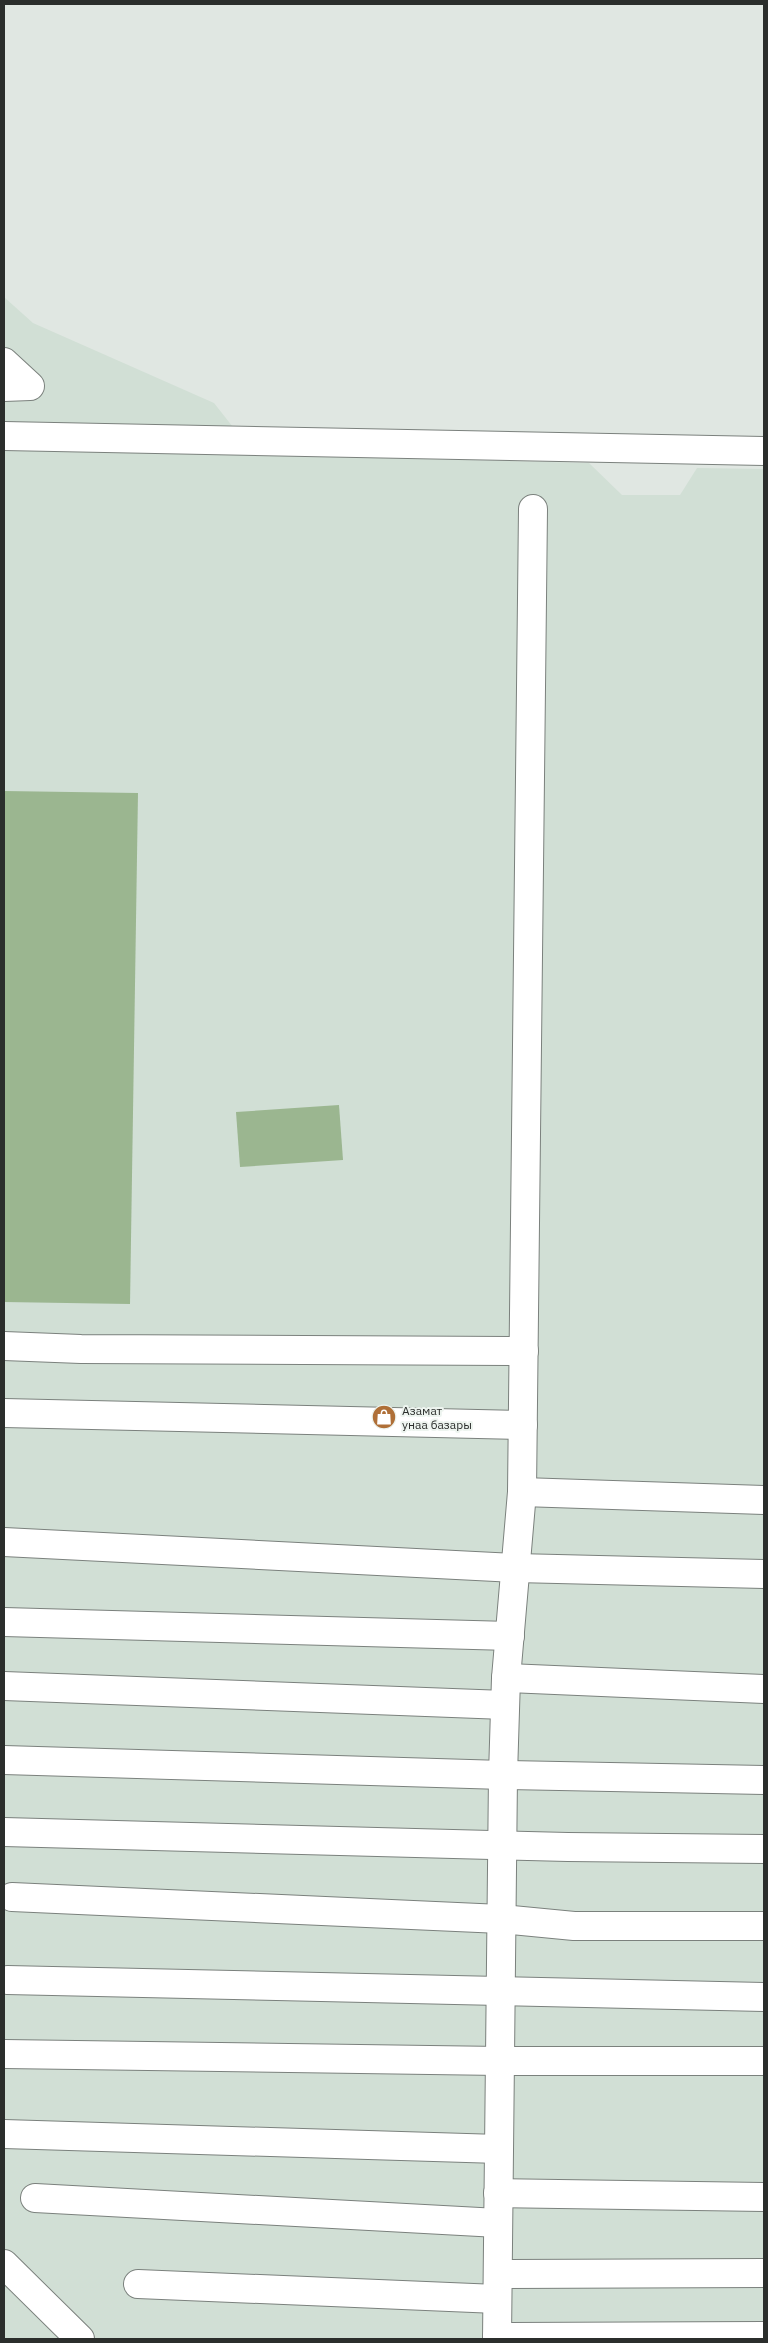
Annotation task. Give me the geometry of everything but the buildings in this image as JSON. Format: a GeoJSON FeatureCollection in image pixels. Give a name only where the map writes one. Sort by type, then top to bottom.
{"type":"FeatureCollection","features":[{"type":"Feature","properties":{"kind":"street"},"geometry":{"type":"LineString","coordinates":[[4,362],[30,386],[4,387]]}},
{"type":"Feature","properties":{"kind":"street"},"geometry":{"type":"LineString","coordinates":[[4,436],[764,451]]}},
{"type":"Feature","properties":{"kind":"street"},"geometry":{"type":"LineString","coordinates":[[533,509],[522,1492],[505,1705],[497,2338],[764,2336]]}},
{"type":"Feature","properties":{"kind":"street"},"geometry":{"type":"LineString","coordinates":[[4,1346],[100,1350],[524,1351]]}},
{"type":"Feature","properties":{"kind":"street"},"geometry":{"type":"LineString","coordinates":[[4,1413],[523,1424]]}},
{"type":"Feature","properties":{"kind":"street"},"geometry":{"type":"LineString","coordinates":[[522,1492],[764,1500]]}},
{"type":"Feature","properties":{"kind":"street"},"geometry":{"type":"LineString","coordinates":[[4,1542],[516,1568],[764,1574]]}},
{"type":"Feature","properties":{"kind":"street"},"geometry":{"type":"LineString","coordinates":[[4,1622],[510,1636]]}},
{"type":"Feature","properties":{"kind":"street"},"geometry":{"type":"LineString","coordinates":[[506,1678],[764,1689]]}},
{"type":"Feature","properties":{"kind":"street"},"geometry":{"type":"LineString","coordinates":[[4,1686],[505,1705]]}},
{"type":"Feature","properties":{"kind":"street"},"geometry":{"type":"LineString","coordinates":[[4,1760],[503,1775],[764,1780]]}},
{"type":"Feature","properties":{"kind":"street"},"geometry":{"type":"LineString","coordinates":[[4,1832],[764,1849]]}},
{"type":"Feature","properties":{"kind":"street"},"geometry":{"type":"LineString","coordinates":[[12,1897],[501,1919],[574,1926],[764,1926]]}},
{"type":"Feature","properties":{"kind":"street"},"geometry":{"type":"LineString","coordinates":[[8,1980],[764,1997]]}},
{"type":"Feature","properties":{"kind":"street"},"geometry":{"type":"LineString","coordinates":[[4,2054],[500,2061],[764,2061]]}},
{"type":"Feature","properties":{"kind":"street"},"geometry":{"type":"LineString","coordinates":[[4,2134],[499,2149]]}},
{"type":"Feature","properties":{"kind":"street"},"geometry":{"type":"LineString","coordinates":[[498,2193],[764,2197]]}},
{"type":"Feature","properties":{"kind":"street"},"geometry":{"type":"LineString","coordinates":[[35,2198],[498,2223]]}},
{"type":"Feature","properties":{"kind":"street"},"geometry":{"type":"LineString","coordinates":[[4,2264],[80,2339]]}},
{"type":"Feature","properties":{"kind":"street"},"geometry":{"type":"LineString","coordinates":[[138,2284],[497,2286],[764,2273]]}},
{"type":"Feature","properties":{"kind":"shaded area","name":"Азамат унаа базары"},"geometry":{"type":"Polygon","coordinates":[[[4,297],[33,323],[214,403],[255,455],[589,463],[622,495],[680,495],[697,468],[764,469],[764,2339],[4,2339],[4,297]]]}},
{"type":"Feature","properties":{"kind":"place","name":"Азамат унаа базары"},"geometry":{"type":"Point","coordinates":[384,1417]}}]}
